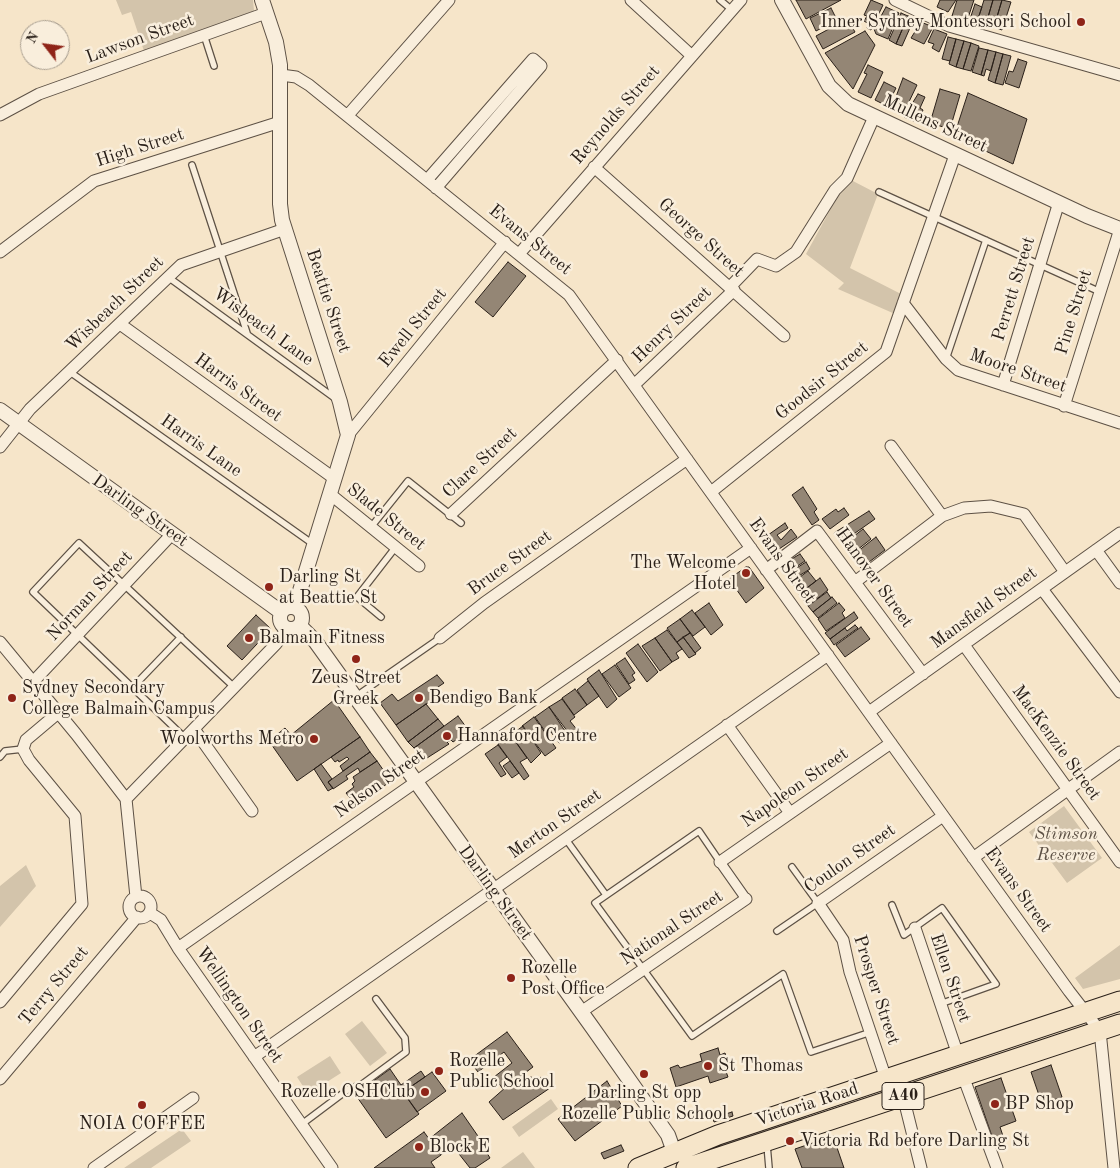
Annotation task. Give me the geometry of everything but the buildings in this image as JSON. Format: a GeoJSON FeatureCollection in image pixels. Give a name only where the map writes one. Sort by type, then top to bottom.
{"type":"FeatureCollection","features":[{"type":"Feature","properties":{"kind":"highway","name":"Victoria Road"},"geometry":{"type":"LineString","coordinates":[[638,1168],[677,1160],[718,1135],[1120,1001]]}},
{"type":"Feature","properties":{"kind":"highway","name":"Victoria Road"},"geometry":{"type":"LineString","coordinates":[[686,1168],[1120,1024]]}},
{"type":"Feature","properties":{"kind":"street"},"geometry":{"type":"LineString","coordinates":[[348,115],[449,0]]}},
{"type":"Feature","properties":{"kind":"street"},"geometry":{"type":"LineString","coordinates":[[631,0],[692,56]]}},
{"type":"Feature","properties":{"kind":"street","name":"Reynolds Street"},"geometry":{"type":"LineString","coordinates":[[519,254],[741,0]]}},
{"type":"Feature","properties":{"kind":"street","name":"Mullens Street"},"geometry":{"type":"LineString","coordinates":[[782,0],[829,86],[848,104],[955,155],[1120,229]]}},
{"type":"Feature","properties":{"kind":"street"},"geometry":{"type":"LineString","coordinates":[[895,0],[949,26],[1120,75]]}},
{"type":"Feature","properties":{"kind":"street","name":"Lawson Street"},"geometry":{"type":"LineString","coordinates":[[0,115],[39,94],[204,35],[264,6]]}},
{"type":"Feature","properties":{"kind":"street","name":"Beattie Street"},"geometry":{"type":"LineString","coordinates":[[264,6],[276,42],[281,75],[280,204],[285,230],[340,402],[348,436]]}},
{"type":"Feature","properties":{"kind":"street"},"geometry":{"type":"LineString","coordinates":[[432,184],[487,120],[533,59],[541,66],[487,120]]}},
{"type":"Feature","properties":{"kind":"street","name":"Evans Street"},"geometry":{"type":"LineString","coordinates":[[281,75],[296,77],[304,81],[569,295],[973,858],[1100,1031]]}},
{"type":"Feature","properties":{"kind":"street","name":"Henry Street"},"geometry":{"type":"LineString","coordinates":[[634,385],[732,289],[757,259],[776,266],[796,252],[835,190],[847,178],[874,117]]}},
{"type":"Feature","properties":{"kind":"street","name":"High Street"},"geometry":{"type":"LineString","coordinates":[[0,252],[94,182],[280,122]]}},
{"type":"Feature","properties":{"kind":"street","name":"Goodsir Street"},"geometry":{"type":"LineString","coordinates":[[711,492],[886,352],[955,155]]}},
{"type":"Feature","properties":{"kind":"street","name":"George Street"},"geometry":{"type":"LineString","coordinates":[[594,167],[784,336]]}},
{"type":"Feature","properties":{"kind":"street","name":"Perrett Street"},"geometry":{"type":"LineString","coordinates":[[1003,386],[1059,202]]}},
{"type":"Feature","properties":{"kind":"street","name":"Pine Street"},"geometry":{"type":"LineString","coordinates":[[1064,406],[1098,292],[1120,229]]}},
{"type":"Feature","properties":{"kind":"street","name":"Wisbeach Street"},"geometry":{"type":"LineString","coordinates":[[0,447],[30,409],[181,265],[285,230]]}},
{"type":"Feature","properties":{"kind":"street","name":"Ewell Street"},"geometry":{"type":"LineString","coordinates":[[348,436],[505,242]]}},
{"type":"Feature","properties":{"kind":"street","name":"Moore Street"},"geometry":{"type":"LineString","coordinates":[[903,303],[946,359],[958,370],[1120,423]]}},
{"type":"Feature","properties":{"kind":"street","name":"Harris Street"},"geometry":{"type":"LineString","coordinates":[[120,324],[335,479]]}},
{"type":"Feature","properties":{"kind":"street","name":"Clare Street"},"geometry":{"type":"LineString","coordinates":[[451,514],[617,360]]}},
{"type":"Feature","properties":{"kind":"street","name":"Darling Street"},"geometry":{"type":"LineString","coordinates":[[0,410],[18,425],[281,612]]}},
{"type":"Feature","properties":{"kind":"street"},"geometry":{"type":"LineString","coordinates":[[295,607],[348,436]]}},
{"type":"Feature","properties":{"kind":"street"},"geometry":{"type":"LineString","coordinates":[[891,446],[942,516]]}},
{"type":"Feature","properties":{"kind":"street","name":"Bruce Street"},"geometry":{"type":"LineString","coordinates":[[440,638],[484,603],[687,459]]}},
{"type":"Feature","properties":{"kind":"street","name":"Slade Street"},"geometry":{"type":"LineString","coordinates":[[330,494],[419,566]]}},
{"type":"Feature","properties":{"kind":"street"},"geometry":{"type":"LineString","coordinates":[[855,582],[942,516],[964,508],[991,506],[1024,514],[1065,572]]}},
{"type":"Feature","properties":{"kind":"street","name":"Hanover Street"},"geometry":{"type":"LineString","coordinates":[[766,570],[817,531],[922,674]]}},
{"type":"Feature","properties":{"kind":"street","name":"Mansfield Street"},"geometry":{"type":"LineString","coordinates":[[869,712],[1120,533]]}},
{"type":"Feature","properties":{"kind":"street","name":"Norman Street"},"geometry":{"type":"LineString","coordinates":[[33,682],[172,534]]}},
{"type":"Feature","properties":{"kind":"street","name":"Nelson Street"},"geometry":{"type":"LineString","coordinates":[[178,948],[414,781],[751,548]]}},
{"type":"Feature","properties":{"kind":"street"},"geometry":{"type":"LineString","coordinates":[[1096,550],[1120,583]]}},
{"type":"Feature","properties":{"kind":"street"},"geometry":{"type":"LineString","coordinates":[[1042,589],[1120,692]]}},
{"type":"Feature","properties":{"kind":"street"},"geometry":{"type":"LineString","coordinates":[[126,799],[293,627],[302,615],[295,607],[287,607],[281,612],[280,622],[293,627]]}},
{"type":"Feature","properties":{"kind":"street","name":"Darling Street"},"geometry":{"type":"LineString","coordinates":[[293,627],[315,640],[668,1134],[677,1160]]}},
{"type":"Feature","properties":{"kind":"street"},"geometry":{"type":"LineString","coordinates":[[0,642],[126,799],[136,897]]}},
{"type":"Feature","properties":{"kind":"street","name":"MacKenzie Street"},"geometry":{"type":"LineString","coordinates":[[964,644],[1120,862]]}},
{"type":"Feature","properties":{"kind":"street","name":"Merton Street"},"geometry":{"type":"LineString","coordinates":[[254,1057],[828,655]]}},
{"type":"Feature","properties":{"kind":"street"},"geometry":{"type":"LineString","coordinates":[[0,1002],[82,904],[75,816],[29,760],[23,748],[26,740],[58,714]]}},
{"type":"Feature","properties":{"kind":"street"},"geometry":{"type":"LineString","coordinates":[[728,725],[790,813]]}},
{"type":"Feature","properties":{"kind":"street"},"geometry":{"type":"LineString","coordinates":[[194,729],[252,811]]}},
{"type":"Feature","properties":{"kind":"street","name":"Napoleon Street"},"geometry":{"type":"LineString","coordinates":[[720,862],[891,743]]}},
{"type":"Feature","properties":{"kind":"street"},"geometry":{"type":"LineString","coordinates":[[973,858],[1120,752]]}},
{"type":"Feature","properties":{"kind":"street","name":"Coulon Street"},"geometry":{"type":"LineString","coordinates":[[818,903],[943,816]]}},
{"type":"Feature","properties":{"kind":"street","name":"National Street"},"geometry":{"type":"LineString","coordinates":[[581,1012],[746,899],[720,862]]}},
{"type":"Feature","properties":{"kind":"street"},"geometry":{"type":"LineString","coordinates":[[143,896],[149,900],[152,906],[150,913],[144,918],[136,917],[130,909],[131,902],[136,897],[143,896]]}},
{"type":"Feature","properties":{"kind":"street","name":"Prosper Street"},"geometry":{"type":"LineString","coordinates":[[818,903],[843,940],[850,972],[886,1079]]}},
{"type":"Feature","properties":{"kind":"street","name":"Wellington Street"},"geometry":{"type":"LineString","coordinates":[[150,913],[161,920],[178,948],[332,1168]]}},
{"type":"Feature","properties":{"kind":"street","name":"Terry Street"},"geometry":{"type":"LineString","coordinates":[[0,1079],[136,917]]}},
{"type":"Feature","properties":{"kind":"street","name":"Ellen Street"},"geometry":{"type":"LineString","coordinates":[[915,928],[958,1055]]}},
{"type":"Feature","properties":{"kind":"street"},"geometry":{"type":"LineString","coordinates":[[1100,1031],[1114,1168]]}},
{"type":"Feature","properties":{"kind":"street"},"geometry":{"type":"LineString","coordinates":[[963,1076],[997,1168]]}},
{"type":"Feature","properties":{"kind":"street"},"geometry":{"type":"LineString","coordinates":[[902,1096],[921,1168]]}},
{"type":"Feature","properties":{"kind":"street"},"geometry":{"type":"LineString","coordinates":[[94,1168],[193,1098]]}},
{"type":"Feature","properties":{"kind":"lane"},"geometry":{"type":"LineString","coordinates":[[720,0],[732,10]]}},
{"type":"Feature","properties":{"kind":"lane"},"geometry":{"type":"LineString","coordinates":[[204,35],[214,66]]}},
{"type":"Feature","properties":{"kind":"lane"},"geometry":{"type":"LineString","coordinates":[[192,165],[247,333]]}},
{"type":"Feature","properties":{"kind":"lane"},"geometry":{"type":"LineString","coordinates":[[879,192],[1098,292]]}},
{"type":"Feature","properties":{"kind":"lane"},"geometry":{"type":"LineString","coordinates":[[946,359],[986,240]]}},
{"type":"Feature","properties":{"kind":"lane","name":"Wisbeach Lane"},"geometry":{"type":"LineString","coordinates":[[168,277],[340,402]]}},
{"type":"Feature","properties":{"kind":"lane","name":"Harris Lane"},"geometry":{"type":"LineString","coordinates":[[70,372],[314,546]]}},
{"type":"Feature","properties":{"kind":"lane","name":"Clare Street"},"geometry":{"type":"LineString","coordinates":[[370,527],[408,481],[451,514]]}},
{"type":"Feature","properties":{"kind":"lane"},"geometry":{"type":"LineString","coordinates":[[451,514],[462,523]]}},
{"type":"Feature","properties":{"kind":"lane"},"geometry":{"type":"LineString","coordinates":[[185,738],[33,592],[79,543],[234,687]]}},
{"type":"Feature","properties":{"kind":"lane"},"geometry":{"type":"LineString","coordinates":[[381,617],[357,597],[395,548]]}},
{"type":"Feature","properties":{"kind":"lane"},"geometry":{"type":"LineString","coordinates":[[133,687],[181,638]]}},
{"type":"Feature","properties":{"kind":"lane","name":"Bruce Street"},"geometry":{"type":"LineString","coordinates":[[355,697],[440,638]]}},
{"type":"Feature","properties":{"kind":"lane"},"geometry":{"type":"LineString","coordinates":[[0,756],[5,751],[23,748]]}},
{"type":"Feature","properties":{"kind":"lane"},"geometry":{"type":"LineString","coordinates":[[720,862],[699,831],[595,903],[692,1036],[784,974],[811,1052],[871,1032]]}},
{"type":"Feature","properties":{"kind":"lane"},"geometry":{"type":"LineString","coordinates":[[565,838],[606,895]]}},
{"type":"Feature","properties":{"kind":"lane","name":"Prosper Street"},"geometry":{"type":"LineString","coordinates":[[792,867],[818,903]]}},
{"type":"Feature","properties":{"kind":"lane","name":"Coulon Street"},"geometry":{"type":"LineString","coordinates":[[777,931],[818,903]]}},
{"type":"Feature","properties":{"kind":"lane","name":"Ellen Street"},"geometry":{"type":"LineString","coordinates":[[892,905],[904,935],[915,928]]}},
{"type":"Feature","properties":{"kind":"lane"},"geometry":{"type":"LineString","coordinates":[[915,928],[942,908],[996,984],[940,1004]]}},
{"type":"Feature","properties":{"kind":"lane"},"geometry":{"type":"LineString","coordinates":[[302,1124],[350,1088],[361,1085],[406,1052],[405,1038],[376,999]]}},
{"type":"Feature","properties":{"kind":"lane"},"geometry":{"type":"LineString","coordinates":[[766,1140],[769,1168]]}},
{"type":"Feature","properties":{"kind":"green space"},"geometry":{"type":"Polygon","coordinates":[[[116,0],[253,0],[254,11],[144,51],[131,12],[122,15],[116,0]]]}},
{"type":"Feature","properties":{"kind":"green space"},"geometry":{"type":"Polygon","coordinates":[[[851,180],[878,194],[850,268],[903,295],[895,314],[838,289],[844,283],[806,254],[841,190],[851,180]]]}},
{"type":"Feature","properties":{"kind":"green space","name":"Stimson Reserve"},"geometry":{"type":"Polygon","coordinates":[[[1064,806],[1102,858],[1067,883],[1029,832],[1064,806]]]}},
{"type":"Feature","properties":{"kind":"green space"},"geometry":{"type":"Polygon","coordinates":[[[26,865],[36,886],[0,927],[0,886],[26,865]]]}},
{"type":"Feature","properties":{"kind":"green space"},"geometry":{"type":"Polygon","coordinates":[[[1120,945],[1120,979],[1083,989],[1075,978],[1120,945]]]}},
{"type":"Feature","properties":{"kind":"green space"},"geometry":{"type":"Polygon","coordinates":[[[362,1021],[387,1053],[370,1066],[345,1034],[362,1021]]]}},
{"type":"Feature","properties":{"kind":"green space"},"geometry":{"type":"Polygon","coordinates":[[[330,1056],[341,1073],[308,1094],[297,1077],[330,1056]]]}},
{"type":"Feature","properties":{"kind":"green space"},"geometry":{"type":"Polygon","coordinates":[[[551,1099],[558,1109],[519,1137],[512,1127],[551,1099]]]}},
{"type":"Feature","properties":{"kind":"green space"},"geometry":{"type":"Polygon","coordinates":[[[182,1129],[191,1141],[151,1168],[124,1168],[182,1129]]]}},
{"type":"Feature","properties":{"kind":"green space"},"geometry":{"type":"Polygon","coordinates":[[[523,1152],[535,1168],[501,1168],[523,1152]]]}},
{"type":"Feature","properties":{"kind":"place","name":"Inner Sydney Montessori School"},"geometry":{"type":"Point","coordinates":[1081,22]}},
{"type":"Feature","properties":{"kind":"place","name":"The Welcome Hotel"},"geometry":{"type":"Point","coordinates":[746,573]}},
{"type":"Feature","properties":{"kind":"place","name":"Darling St at Beattie St"},"geometry":{"type":"Point","coordinates":[269,587]}},
{"type":"Feature","properties":{"kind":"place","name":"Balmain Fitness"},"geometry":{"type":"Point","coordinates":[249,638]}},
{"type":"Feature","properties":{"kind":"place","name":"Zeus Street Greek"},"geometry":{"type":"Point","coordinates":[356,659]}},
{"type":"Feature","properties":{"kind":"place","name":"Sydney Secondary College Balmain Campus"},"geometry":{"type":"Point","coordinates":[12,698]}},
{"type":"Feature","properties":{"kind":"place","name":"Bendigo Bank"},"geometry":{"type":"Point","coordinates":[419,698]}},
{"type":"Feature","properties":{"kind":"place","name":"Hannaford Centre"},"geometry":{"type":"Point","coordinates":[447,736]}},
{"type":"Feature","properties":{"kind":"place","name":"Woolworths Metro"},"geometry":{"type":"Point","coordinates":[314,739]}},
{"type":"Feature","properties":{"kind":"place","name":"Rozelle Post Office"},"geometry":{"type":"Point","coordinates":[511,978]}},
{"type":"Feature","properties":{"kind":"place","name":"St Thomas"},"geometry":{"type":"Point","coordinates":[708,1066]}},
{"type":"Feature","properties":{"kind":"place","name":"Rozelle Public School"},"geometry":{"type":"Point","coordinates":[439,1071]}},
{"type":"Feature","properties":{"kind":"place","name":"Darling St opp Rozelle Public School"},"geometry":{"type":"Point","coordinates":[644,1074]}},
{"type":"Feature","properties":{"kind":"place","name":"Rozelle OSHClub"},"geometry":{"type":"Point","coordinates":[425,1092]}},
{"type":"Feature","properties":{"kind":"place","name":"BP Shop"},"geometry":{"type":"Point","coordinates":[995,1104]}},
{"type":"Feature","properties":{"kind":"place","name":"NOIA COFFEE"},"geometry":{"type":"Point","coordinates":[142,1105]}},
{"type":"Feature","properties":{"kind":"place","name":"Victoria Rd before Darling St"},"geometry":{"type":"Point","coordinates":[790,1141]}},
{"type":"Feature","properties":{"kind":"place","name":"Block E"},"geometry":{"type":"Point","coordinates":[419,1147]}}]}
